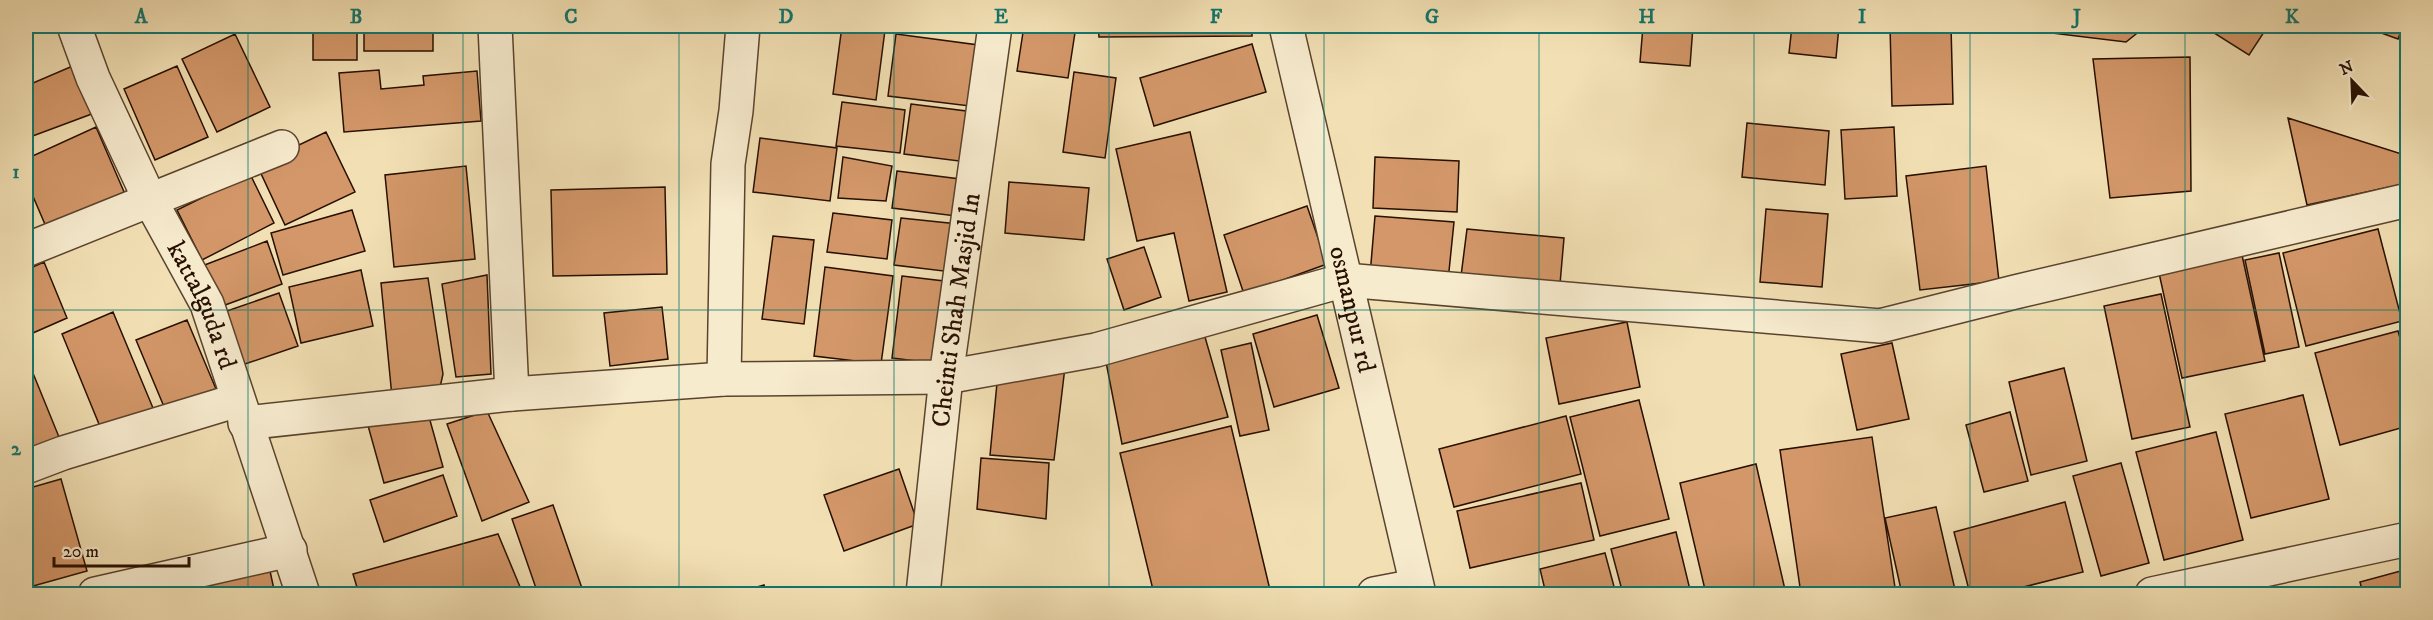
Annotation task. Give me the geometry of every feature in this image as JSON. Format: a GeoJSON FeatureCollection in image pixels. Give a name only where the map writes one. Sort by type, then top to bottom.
{"type":"FeatureCollection","features":[{"type":"Feature","properties":{"kind":"street","name":"kattalguda rd"},"geometry":{"type":"LineString","coordinates":[[74,26],[93,78],[150,200],[207,304],[303,594]]}},
{"type":"Feature","properties":{"kind":"street"},"geometry":{"type":"LineString","coordinates":[[495,26],[512,394]]}},
{"type":"Feature","properties":{"kind":"street"},"geometry":{"type":"LineString","coordinates":[[724,380],[728,164],[736,111],[743,26]]}},
{"type":"Feature","properties":{"kind":"street","name":"Cheinti Shah Masjid ln"},"geometry":{"type":"LineString","coordinates":[[923,594],[946,377],[995,26]]}},
{"type":"Feature","properties":{"kind":"street","name":"osmanpur rd"},"geometry":{"type":"LineString","coordinates":[[1286,26],[1417,590]]}},
{"type":"Feature","properties":{"kind":"street"},"geometry":{"type":"LineString","coordinates":[[26,250],[282,147]]}},
{"type":"Feature","properties":{"kind":"street"},"geometry":{"type":"LineString","coordinates":[[26,467],[63,453],[242,412],[724,380],[946,377],[1096,350],[1345,280],[1880,326],[2408,200]]}},
{"type":"Feature","properties":{"kind":"street"},"geometry":{"type":"LineString","coordinates":[[2152,594],[2408,539]]}},
{"type":"Feature","properties":{"kind":"street"},"geometry":{"type":"LineString","coordinates":[[96,594],[290,550]]}},
{"type":"Feature","properties":{"kind":"street"},"geometry":{"type":"LineString","coordinates":[[1374,594],[1417,590]]}},
{"type":"Feature","properties":{"kind":"building"},"geometry":{"type":"Polygon","coordinates":[[[313,26],[357,26],[357,60],[313,60],[313,26]]]}},
{"type":"Feature","properties":{"kind":"building"},"geometry":{"type":"Polygon","coordinates":[[[364,26],[433,26],[433,51],[364,51],[364,26]]]}},
{"type":"Feature","properties":{"kind":"building"},"geometry":{"type":"Polygon","coordinates":[[[607,26],[687,26],[687,31],[607,26]]]}},
{"type":"Feature","properties":{"kind":"building"},"geometry":{"type":"Polygon","coordinates":[[[842,26],[885,30],[876,100],[833,94],[842,26]]]}},
{"type":"Feature","properties":{"kind":"building"},"geometry":{"type":"Polygon","coordinates":[[[936,26],[975,26],[975,30],[936,26]]]}},
{"type":"Feature","properties":{"kind":"building"},"geometry":{"type":"Polygon","coordinates":[[[1024,26],[1076,26],[1068,78],[1017,71],[1024,26]]]}},
{"type":"Feature","properties":{"kind":"building"},"geometry":{"type":"Polygon","coordinates":[[[1098,26],[1252,26],[1252,36],[1099,37],[1098,26]]]}},
{"type":"Feature","properties":{"kind":"building"},"geometry":{"type":"Polygon","coordinates":[[[1643,26],[1693,26],[1690,66],[1640,62],[1643,26]]]}},
{"type":"Feature","properties":{"kind":"building"},"geometry":{"type":"Polygon","coordinates":[[[1792,26],[1839,26],[1836,58],[1789,53],[1792,26]]]}},
{"type":"Feature","properties":{"kind":"building"},"geometry":{"type":"Polygon","coordinates":[[[1890,26],[1951,26],[1953,104],[1892,106],[1890,26]]]}},
{"type":"Feature","properties":{"kind":"building"},"geometry":{"type":"Polygon","coordinates":[[[2048,26],[2146,26],[2126,42],[2043,32],[2048,26]]]}},
{"type":"Feature","properties":{"kind":"building"},"geometry":{"type":"Polygon","coordinates":[[[2203,26],[2268,26],[2249,55],[2203,26]]]}},
{"type":"Feature","properties":{"kind":"building"},"geometry":{"type":"Polygon","coordinates":[[[2362,26],[2403,26],[2398,39],[2362,26]]]}},
{"type":"Feature","properties":{"kind":"building"},"geometry":{"type":"Polygon","coordinates":[[[235,34],[270,107],[217,132],[182,59],[235,34]]]}},
{"type":"Feature","properties":{"kind":"building"},"geometry":{"type":"Polygon","coordinates":[[[896,34],[986,46],[978,107],[888,96],[896,34]]]}},
{"type":"Feature","properties":{"kind":"building"},"geometry":{"type":"Polygon","coordinates":[[[1252,44],[1266,92],[1154,126],[1140,78],[1252,44]]]}},
{"type":"Feature","properties":{"kind":"building"},"geometry":{"type":"Polygon","coordinates":[[[2190,57],[2191,191],[2110,198],[2093,59],[2190,57]]]}},
{"type":"Feature","properties":{"kind":"building"},"geometry":{"type":"Polygon","coordinates":[[[75,65],[97,112],[30,137],[26,126],[26,86],[75,65]]]}},
{"type":"Feature","properties":{"kind":"building"},"geometry":{"type":"Polygon","coordinates":[[[177,66],[208,137],[155,160],[124,89],[177,66]]]}},
{"type":"Feature","properties":{"kind":"building"},"geometry":{"type":"Polygon","coordinates":[[[379,70],[381,89],[424,85],[423,76],[477,71],[481,121],[344,132],[339,73],[379,70]]]}},
{"type":"Feature","properties":{"kind":"building"},"geometry":{"type":"Polygon","coordinates":[[[1074,72],[1116,78],[1105,158],[1063,152],[1074,72]]]}},
{"type":"Feature","properties":{"kind":"building"},"geometry":{"type":"Polygon","coordinates":[[[842,102],[905,110],[900,153],[836,146],[842,102]]]}},
{"type":"Feature","properties":{"kind":"building"},"geometry":{"type":"Polygon","coordinates":[[[911,104],[974,112],[967,162],[904,154],[911,104]]]}},
{"type":"Feature","properties":{"kind":"building"},"geometry":{"type":"Polygon","coordinates":[[[2288,118],[2408,156],[2408,183],[2307,205],[2288,118]]]}},
{"type":"Feature","properties":{"kind":"building"},"geometry":{"type":"Polygon","coordinates":[[[1747,123],[1829,131],[1825,185],[1742,177],[1747,123]]]}},
{"type":"Feature","properties":{"kind":"building"},"geometry":{"type":"Polygon","coordinates":[[[96,127],[128,201],[50,236],[26,180],[26,159],[96,127]]]}},
{"type":"Feature","properties":{"kind":"building"},"geometry":{"type":"Polygon","coordinates":[[[1894,127],[1897,196],[1845,199],[1841,130],[1894,127]]]}},
{"type":"Feature","properties":{"kind":"building"},"geometry":{"type":"Polygon","coordinates":[[[326,132],[355,192],[285,225],[257,165],[326,132]]]}},
{"type":"Feature","properties":{"kind":"building"},"geometry":{"type":"Polygon","coordinates":[[[1190,132],[1227,292],[1189,301],[1174,233],[1137,241],[1116,149],[1190,132]]]}},
{"type":"Feature","properties":{"kind":"building"},"geometry":{"type":"Polygon","coordinates":[[[760,138],[837,148],[830,201],[753,192],[760,138]]]}},
{"type":"Feature","properties":{"kind":"building"},"geometry":{"type":"Polygon","coordinates":[[[843,157],[892,166],[886,201],[838,198],[843,157]]]}},
{"type":"Feature","properties":{"kind":"building"},"geometry":{"type":"Polygon","coordinates":[[[1375,157],[1459,161],[1457,212],[1373,208],[1375,157]]]}},
{"type":"Feature","properties":{"kind":"building"},"geometry":{"type":"Polygon","coordinates":[[[466,166],[475,259],[394,267],[385,175],[466,166]]]}},
{"type":"Feature","properties":{"kind":"building"},"geometry":{"type":"Polygon","coordinates":[[[1986,166],[1999,281],[1920,290],[1906,176],[1986,166]]]}},
{"type":"Feature","properties":{"kind":"building"},"geometry":{"type":"Polygon","coordinates":[[[897,171],[968,180],[964,217],[892,208],[897,171]]]}},
{"type":"Feature","properties":{"kind":"building"},"geometry":{"type":"Polygon","coordinates":[[[250,174],[274,223],[202,260],[177,210],[250,174]]]}},
{"type":"Feature","properties":{"kind":"building"},"geometry":{"type":"Polygon","coordinates":[[[1009,182],[1089,188],[1084,240],[1005,233],[1009,182]]]}},
{"type":"Feature","properties":{"kind":"building"},"geometry":{"type":"Polygon","coordinates":[[[665,187],[667,274],[553,276],[551,190],[665,187]]]}},
{"type":"Feature","properties":{"kind":"building"},"geometry":{"type":"Polygon","coordinates":[[[1307,206],[1327,264],[1244,294],[1224,235],[1307,206]]]}},
{"type":"Feature","properties":{"kind":"building"},"geometry":{"type":"Polygon","coordinates":[[[1766,209],[1828,214],[1822,287],[1760,282],[1766,209]]]}},
{"type":"Feature","properties":{"kind":"building"},"geometry":{"type":"Polygon","coordinates":[[[352,210],[365,251],[283,275],[271,233],[352,210]]]}},
{"type":"Feature","properties":{"kind":"building"},"geometry":{"type":"Polygon","coordinates":[[[833,213],[892,220],[887,259],[827,252],[833,213]]]}},
{"type":"Feature","properties":{"kind":"building"},"geometry":{"type":"Polygon","coordinates":[[[1375,216],[1454,222],[1448,281],[1370,275],[1375,216]]]}},
{"type":"Feature","properties":{"kind":"building"},"geometry":{"type":"Polygon","coordinates":[[[901,218],[958,224],[952,272],[894,265],[901,218]]]}},
{"type":"Feature","properties":{"kind":"building"},"geometry":{"type":"Polygon","coordinates":[[[1467,229],[1564,238],[1560,284],[1461,276],[1467,229]]]}},
{"type":"Feature","properties":{"kind":"building"},"geometry":{"type":"Polygon","coordinates":[[[2378,229],[2402,321],[2306,346],[2283,253],[2378,229]]]}},
{"type":"Feature","properties":{"kind":"building"},"geometry":{"type":"Polygon","coordinates":[[[773,236],[814,240],[804,324],[762,319],[773,236]]]}},
{"type":"Feature","properties":{"kind":"building"},"geometry":{"type":"Polygon","coordinates":[[[267,241],[282,284],[217,308],[202,266],[267,241]]]}},
{"type":"Feature","properties":{"kind":"building"},"geometry":{"type":"Polygon","coordinates":[[[1144,247],[1161,297],[1124,310],[1107,259],[1144,247]]]}},
{"type":"Feature","properties":{"kind":"building"},"geometry":{"type":"Polygon","coordinates":[[[2279,253],[2299,347],[2265,354],[2245,260],[2279,253]]]}},
{"type":"Feature","properties":{"kind":"building"},"geometry":{"type":"Polygon","coordinates":[[[2242,255],[2265,361],[2182,378],[2159,273],[2242,255]]]}},
{"type":"Feature","properties":{"kind":"building"},"geometry":{"type":"Polygon","coordinates":[[[44,262],[67,318],[26,336],[26,270],[44,262]]]}},
{"type":"Feature","properties":{"kind":"building"},"geometry":{"type":"Polygon","coordinates":[[[825,267],[893,276],[881,364],[814,356],[825,267]]]}},
{"type":"Feature","properties":{"kind":"building"},"geometry":{"type":"Polygon","coordinates":[[[361,270],[373,326],[301,343],[289,287],[361,270]]]}},
{"type":"Feature","properties":{"kind":"building"},"geometry":{"type":"Polygon","coordinates":[[[487,275],[491,374],[456,377],[442,284],[487,275]]]}},
{"type":"Feature","properties":{"kind":"building"},"geometry":{"type":"Polygon","coordinates":[[[902,276],[944,281],[933,363],[892,358],[902,276]]]}},
{"type":"Feature","properties":{"kind":"building"},"geometry":{"type":"Polygon","coordinates":[[[428,278],[443,374],[439,392],[392,397],[381,283],[428,278]]]}},
{"type":"Feature","properties":{"kind":"building"},"geometry":{"type":"Polygon","coordinates":[[[279,293],[298,346],[242,365],[224,312],[279,293]]]}},
{"type":"Feature","properties":{"kind":"building"},"geometry":{"type":"Polygon","coordinates":[[[2161,294],[2190,427],[2132,439],[2104,306],[2161,294]]]}},
{"type":"Feature","properties":{"kind":"building"},"geometry":{"type":"Polygon","coordinates":[[[662,307],[668,359],[610,366],[604,313],[662,307]]]}},
{"type":"Feature","properties":{"kind":"building"},"geometry":{"type":"Polygon","coordinates":[[[113,312],[153,408],[101,429],[62,334],[113,312]]]}},
{"type":"Feature","properties":{"kind":"building"},"geometry":{"type":"Polygon","coordinates":[[[1317,315],[1339,388],[1274,407],[1253,334],[1317,315]]]}},
{"type":"Feature","properties":{"kind":"building"},"geometry":{"type":"Polygon","coordinates":[[[187,320],[216,389],[165,409],[136,340],[187,320]]]}},
{"type":"Feature","properties":{"kind":"building"},"geometry":{"type":"Polygon","coordinates":[[[1627,322],[1640,387],[1559,404],[1546,338],[1627,322]]]}},
{"type":"Feature","properties":{"kind":"building"},"geometry":{"type":"Polygon","coordinates":[[[2398,331],[2408,366],[2408,426],[2340,445],[2315,353],[2398,331]]]}},
{"type":"Feature","properties":{"kind":"building"},"geometry":{"type":"Polygon","coordinates":[[[1205,337],[1228,417],[1122,444],[1106,362],[1205,337]]]}},
{"type":"Feature","properties":{"kind":"building"},"geometry":{"type":"Polygon","coordinates":[[[1251,343],[1269,430],[1240,436],[1221,350],[1251,343]]]}},
{"type":"Feature","properties":{"kind":"building"},"geometry":{"type":"Polygon","coordinates":[[[1892,343],[1909,419],[1857,430],[1841,354],[1892,343]]]}},
{"type":"Feature","properties":{"kind":"building"},"geometry":{"type":"Polygon","coordinates":[[[26,356],[59,437],[26,452],[26,356]]]}},
{"type":"Feature","properties":{"kind":"building"},"geometry":{"type":"Polygon","coordinates":[[[1065,367],[1054,460],[990,455],[998,373],[1065,367]]]}},
{"type":"Feature","properties":{"kind":"building"},"geometry":{"type":"Polygon","coordinates":[[[2064,368],[2087,461],[2031,475],[2009,382],[2064,368]]]}},
{"type":"Feature","properties":{"kind":"building"},"geometry":{"type":"Polygon","coordinates":[[[2303,395],[2329,499],[2251,518],[2225,414],[2303,395]]]}},
{"type":"Feature","properties":{"kind":"building"},"geometry":{"type":"Polygon","coordinates":[[[1639,400],[1669,519],[1600,536],[1570,417],[1639,400]]]}},
{"type":"Feature","properties":{"kind":"building"},"geometry":{"type":"Polygon","coordinates":[[[426,406],[443,467],[384,483],[367,422],[426,406]]]}},
{"type":"Feature","properties":{"kind":"building"},"geometry":{"type":"Polygon","coordinates":[[[487,411],[529,502],[482,521],[447,424],[487,411]]]}},
{"type":"Feature","properties":{"kind":"building"},"geometry":{"type":"Polygon","coordinates":[[[2010,412],[2028,481],[1984,492],[1966,425],[2010,412]]]}},
{"type":"Feature","properties":{"kind":"building"},"geometry":{"type":"Polygon","coordinates":[[[1566,416],[1581,474],[1454,507],[1439,449],[1566,416]]]}},
{"type":"Feature","properties":{"kind":"building"},"geometry":{"type":"Polygon","coordinates":[[[1231,426],[1270,590],[1252,594],[1154,594],[1120,453],[1231,426]]]}},
{"type":"Feature","properties":{"kind":"building"},"geometry":{"type":"Polygon","coordinates":[[[2216,432],[2243,540],[2164,560],[2136,452],[2216,432]]]}},
{"type":"Feature","properties":{"kind":"building"},"geometry":{"type":"Polygon","coordinates":[[[1872,437],[1896,594],[1801,594],[1780,450],[1872,437]]]}},
{"type":"Feature","properties":{"kind":"building"},"geometry":{"type":"Polygon","coordinates":[[[981,458],[1049,463],[1046,519],[977,509],[981,458]]]}},
{"type":"Feature","properties":{"kind":"building"},"geometry":{"type":"Polygon","coordinates":[[[2121,463],[2149,563],[2101,576],[2073,476],[2121,463]]]}},
{"type":"Feature","properties":{"kind":"building"},"geometry":{"type":"Polygon","coordinates":[[[1756,464],[1786,594],[1706,594],[1680,483],[1756,464]]]}},
{"type":"Feature","properties":{"kind":"building"},"geometry":{"type":"Polygon","coordinates":[[[899,469],[918,524],[844,551],[824,495],[899,469]]]}},
{"type":"Feature","properties":{"kind":"building"},"geometry":{"type":"Polygon","coordinates":[[[443,475],[457,516],[384,542],[370,500],[443,475]]]}},
{"type":"Feature","properties":{"kind":"building"},"geometry":{"type":"Polygon","coordinates":[[[61,479],[87,571],[26,588],[26,489],[61,479]]]}},
{"type":"Feature","properties":{"kind":"building"},"geometry":{"type":"Polygon","coordinates":[[[1581,483],[1594,540],[1470,568],[1457,511],[1581,483]]]}},
{"type":"Feature","properties":{"kind":"building"},"geometry":{"type":"Polygon","coordinates":[[[2065,502],[2083,572],[1996,594],[1970,594],[1954,532],[2065,502]]]}},
{"type":"Feature","properties":{"kind":"building"},"geometry":{"type":"Polygon","coordinates":[[[553,505],[584,594],[538,594],[512,519],[553,505]]]}},
{"type":"Feature","properties":{"kind":"building"},"geometry":{"type":"Polygon","coordinates":[[[1936,507],[1956,594],[1902,594],[1885,518],[1936,507]]]}},
{"type":"Feature","properties":{"kind":"building"},"geometry":{"type":"Polygon","coordinates":[[[1676,532],[1691,594],[1623,594],[1611,549],[1676,532]]]}},
{"type":"Feature","properties":{"kind":"building"},"geometry":{"type":"Polygon","coordinates":[[[498,534],[523,594],[359,594],[353,574],[498,534]]]}},
{"type":"Feature","properties":{"kind":"building"},"geometry":{"type":"Polygon","coordinates":[[[1605,553],[1616,594],[1546,594],[1540,569],[1605,553]]]}},
{"type":"Feature","properties":{"kind":"building"},"geometry":{"type":"Polygon","coordinates":[[[2408,569],[2408,594],[2363,594],[2360,582],[2408,569]]]}},
{"type":"Feature","properties":{"kind":"building"},"geometry":{"type":"Polygon","coordinates":[[[270,571],[275,594],[186,594],[185,591],[270,571]]]}},
{"type":"Feature","properties":{"kind":"building"},"geometry":{"type":"Polygon","coordinates":[[[764,585],[767,594],[732,594],[764,585]]]}}]}
